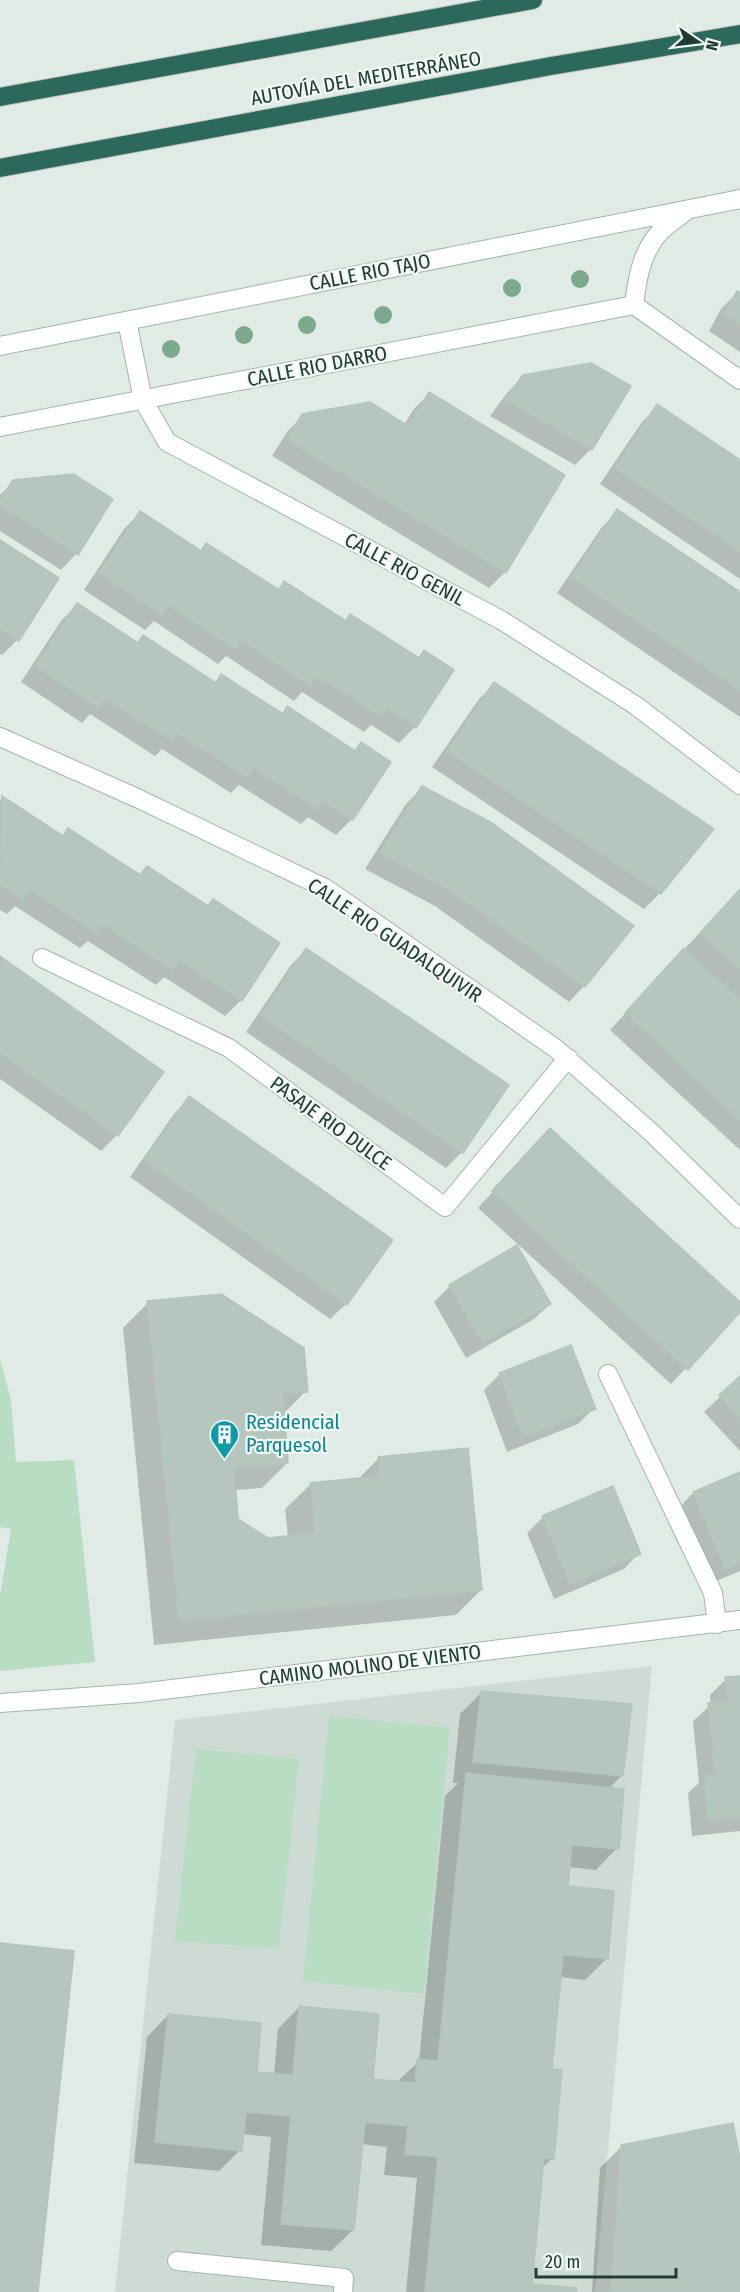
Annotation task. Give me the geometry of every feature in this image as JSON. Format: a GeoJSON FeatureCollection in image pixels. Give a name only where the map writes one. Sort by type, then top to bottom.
{"type":"FeatureCollection","features":[{"type":"Feature","properties":{"kind":"highway"},"geometry":{"type":"LineString","coordinates":[[0,97],[533,0]]}},
{"type":"Feature","properties":{"kind":"highway","name":"AUTOVÍA DEL MEDITERRÁNEO"},"geometry":{"type":"LineString","coordinates":[[0,168],[551,66],[740,34]]}},
{"type":"Feature","properties":{"kind":"street","name":"CALLE RIO TAJO"},"geometry":{"type":"LineString","coordinates":[[0,346],[740,199]]}},
{"type":"Feature","properties":{"kind":"street"},"geometry":{"type":"LineString","coordinates":[[689,208],[658,234],[644,256],[636,283],[634,305],[740,380]]}},
{"type":"Feature","properties":{"kind":"street","name":"CALLE RIO DARRO"},"geometry":{"type":"LineString","coordinates":[[0,427],[634,305]]}},
{"type":"Feature","properties":{"kind":"street","name":"CALLE RIO GENIL"},"geometry":{"type":"LineString","coordinates":[[127,321],[143,400],[167,442],[501,620],[635,705],[740,785]]}},
{"type":"Feature","properties":{"kind":"street","name":"CALLE RIO GUADALQUIVIR"},"geometry":{"type":"LineString","coordinates":[[2,743],[137,798],[325,888],[568,1058],[652,1133],[740,1219]]}},
{"type":"Feature","properties":{"kind":"street","name":"PASAJE RIO DULCE"},"geometry":{"type":"LineString","coordinates":[[42,958],[229,1048],[445,1207],[568,1058]]}},
{"type":"Feature","properties":{"kind":"street"},"geometry":{"type":"LineString","coordinates":[[608,1374],[713,1593],[717,1623]]}},
{"type":"Feature","properties":{"kind":"street","name":"CAMINO MOLINO DE VIENTO"},"geometry":{"type":"LineString","coordinates":[[0,1703],[139,1693],[740,1620]]}},
{"type":"Feature","properties":{"kind":"street"},"geometry":{"type":"LineString","coordinates":[[177,2261],[345,2278],[343,2292]]}},
{"type":"Feature","properties":{"kind":"shaded area"},"geometry":{"type":"Polygon","coordinates":[[[652,1666],[595,2292],[115,2292],[175,1720],[652,1666]]]}},
{"type":"Feature","properties":{"kind":"green space"},"geometry":{"type":"Polygon","coordinates":[[[0,1359],[11,1400],[16,1462],[74,1460],[95,1662],[0,1671],[0,1594],[11,1529],[0,1527],[0,1359]]]}},
{"type":"Feature","properties":{"kind":"green space"},"geometry":{"type":"Polygon","coordinates":[[[329,1716],[450,1728],[424,1994],[303,1981],[329,1716]]]}},
{"type":"Feature","properties":{"kind":"green space"},"geometry":{"type":"Polygon","coordinates":[[[196,1749],[299,1759],[279,1949],[175,1941],[196,1749]]]}},
{"type":"Feature","properties":{"kind":"building"},"geometry":{"type":"Polygon","coordinates":[[[737,291],[740,293],[740,326],[724,314],[737,291]]]}},
{"type":"Feature","properties":{"kind":"building"},"geometry":{"type":"Polygon","coordinates":[[[591,363],[631,386],[592,450],[505,399],[523,375],[591,363]]]}},
{"type":"Feature","properties":{"kind":"building"},"geometry":{"type":"Polygon","coordinates":[[[429,392],[565,475],[506,573],[287,440],[302,414],[370,402],[408,426],[429,392]]]}},
{"type":"Feature","properties":{"kind":"building"},"geometry":{"type":"Polygon","coordinates":[[[657,404],[740,460],[740,552],[615,468],[657,404]]]}},
{"type":"Feature","properties":{"kind":"building"},"geometry":{"type":"Polygon","coordinates":[[[73,474],[113,499],[78,555],[0,505],[0,500],[13,480],[73,474]]]}},
{"type":"Feature","properties":{"kind":"building"},"geometry":{"type":"Polygon","coordinates":[[[617,509],[740,592],[740,691],[572,577],[617,509]]]}},
{"type":"Feature","properties":{"kind":"building"},"geometry":{"type":"Polygon","coordinates":[[[140,511],[201,551],[206,543],[279,590],[284,581],[346,621],[350,614],[419,658],[424,650],[454,670],[416,728],[386,708],[381,717],[317,676],[311,686],[241,640],[235,649],[168,605],[162,615],[99,573],[140,511]]]}},
{"type":"Feature","properties":{"kind":"building"},"geometry":{"type":"Polygon","coordinates":[[[0,540],[59,578],[19,641],[0,629],[0,540]]]}},
{"type":"Feature","properties":{"kind":"building"},"geometry":{"type":"Polygon","coordinates":[[[77,603],[138,643],[143,635],[216,683],[221,674],[283,714],[287,706],[355,751],[361,742],[391,762],[353,820],[323,801],[318,809],[254,768],[248,778],[177,733],[172,741],[105,698],[99,708],[35,666],[77,603]]]}},
{"type":"Feature","properties":{"kind":"building"},"geometry":{"type":"Polygon","coordinates":[[[494,682],[714,829],[661,894],[447,751],[494,682]]]}},
{"type":"Feature","properties":{"kind":"building"},"geometry":{"type":"Polygon","coordinates":[[[422,786],[492,823],[634,926],[585,987],[451,891],[380,853],[422,786]]]}},
{"type":"Feature","properties":{"kind":"building"},"geometry":{"type":"Polygon","coordinates":[[[2,796],[63,836],[68,828],[140,875],[147,866],[208,906],[213,899],[280,943],[242,1001],[179,960],[173,970],[102,924],[97,933],[30,890],[24,900],[0,884],[2,796]]]}},
{"type":"Feature","properties":{"kind":"building"},"geometry":{"type":"Polygon","coordinates":[[[740,889],[740,969],[700,933],[740,889]]]}},
{"type":"Feature","properties":{"kind":"building"},"geometry":{"type":"Polygon","coordinates":[[[306,948],[509,1085],[463,1153],[261,1016],[306,948]]]}},
{"type":"Feature","properties":{"kind":"building"},"geometry":{"type":"Polygon","coordinates":[[[684,948],[740,1000],[740,1120],[625,1013],[684,948]]]}},
{"type":"Feature","properties":{"kind":"building"},"geometry":{"type":"Polygon","coordinates":[[[0,956],[164,1072],[118,1136],[0,1053],[0,956]]]}},
{"type":"Feature","properties":{"kind":"building"},"geometry":{"type":"Polygon","coordinates":[[[189,1096],[393,1240],[347,1305],[144,1160],[189,1096]]]}},
{"type":"Feature","properties":{"kind":"building"},"geometry":{"type":"Polygon","coordinates":[[[550,1128],[740,1302],[740,1312],[688,1370],[492,1191],[550,1128]]]}},
{"type":"Feature","properties":{"kind":"building"},"geometry":{"type":"Polygon","coordinates":[[[517,1245],[551,1304],[482,1343],[449,1285],[517,1245]]]}},
{"type":"Feature","properties":{"kind":"building","name":"Residencial Parquesol"},"geometry":{"type":"Polygon","coordinates":[[[221,1294],[304,1348],[308,1392],[283,1393],[288,1463],[234,1468],[238,1519],[268,1538],[315,1533],[310,1483],[380,1476],[378,1457],[468,1448],[482,1590],[179,1621],[147,1301],[221,1294]]]}},
{"type":"Feature","properties":{"kind":"building"},"geometry":{"type":"Polygon","coordinates":[[[571,1345],[596,1409],[523,1437],[499,1373],[571,1345]]]}},
{"type":"Feature","properties":{"kind":"building"},"geometry":{"type":"Polygon","coordinates":[[[740,1376],[740,1418],[719,1395],[740,1376]]]}},
{"type":"Feature","properties":{"kind":"building"},"geometry":{"type":"Polygon","coordinates":[[[740,1472],[740,1563],[725,1569],[693,1492],[740,1472]]]}},
{"type":"Feature","properties":{"kind":"building"},"geometry":{"type":"Polygon","coordinates":[[[613,1486],[641,1554],[570,1584],[542,1516],[613,1486]]]}},
{"type":"Feature","properties":{"kind":"building"},"geometry":{"type":"Polygon","coordinates":[[[740,1676],[740,1817],[708,1821],[704,1776],[715,1774],[708,1703],[728,1702],[725,1677],[740,1676]]]}},
{"type":"Feature","properties":{"kind":"building"},"geometry":{"type":"Polygon","coordinates":[[[481,1691],[632,1704],[623,1776],[473,1762],[481,1691]]]}},
{"type":"Feature","properties":{"kind":"building"},"geometry":{"type":"Polygon","coordinates":[[[466,1773],[624,1789],[619,1849],[572,1845],[568,1886],[614,1891],[608,1959],[563,1955],[552,2069],[562,2070],[554,2159],[544,2158],[532,2284],[577,2288],[576,2292],[425,2292],[438,2157],[405,2154],[408,2126],[365,2122],[354,2230],[281,2224],[291,2116],[246,2112],[242,2151],[155,2142],[168,2014],[261,2023],[257,2072],[293,2075],[299,2006],[379,2014],[373,2079],[415,2083],[417,2059],[438,2061],[466,1773]]]}},
{"type":"Feature","properties":{"kind":"building"},"geometry":{"type":"Polygon","coordinates":[[[0,1943],[74,1951],[38,2292],[0,2292],[0,1943]]]}},
{"type":"Feature","properties":{"kind":"building"},"geometry":{"type":"Polygon","coordinates":[[[733,2123],[740,2159],[740,2292],[611,2292],[621,2145],[733,2123]]]}},
{"type":"Feature","properties":{"kind":"place","name":"Residencial Parquesol"},"geometry":{"type":"Point","coordinates":[225,1460]}}]}
